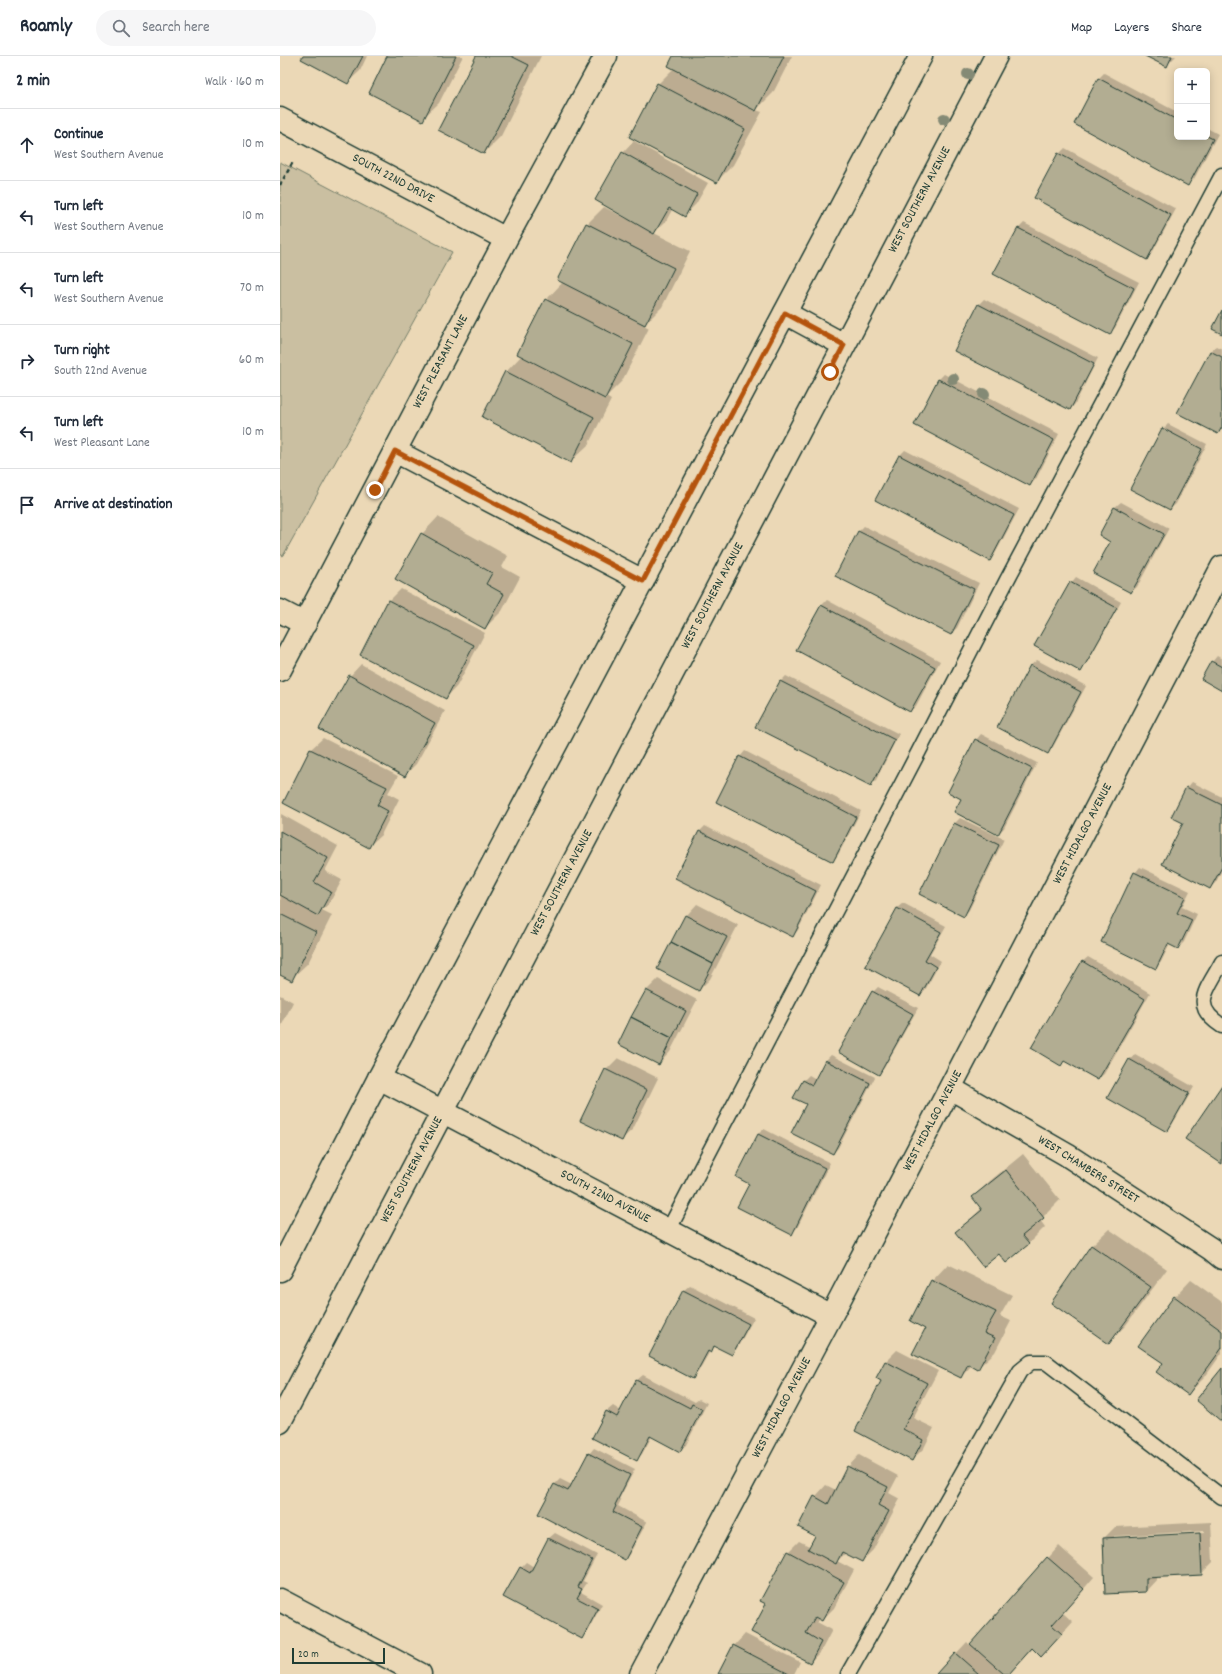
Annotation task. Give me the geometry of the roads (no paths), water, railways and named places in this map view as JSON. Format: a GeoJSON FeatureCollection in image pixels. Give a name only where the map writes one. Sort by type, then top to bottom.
{"type":"FeatureCollection","features":[{"type":"Feature","properties":{"kind":"street","name":"WEST PLEASANT LANE"},"geometry":{"type":"LineString","coordinates":[[280,670],[506,239],[606,56]]}},
{"type":"Feature","properties":{"kind":"street"},"geometry":{"type":"LineString","coordinates":[[280,1270],[379,1078],[921,56]]}},
{"type":"Feature","properties":{"kind":"street","name":"WEST SOUTHERN AVENUE"},"geometry":{"type":"LineString","coordinates":[[280,1422],[996,56]]}},
{"type":"Feature","properties":{"kind":"street","name":"SOUTH 22ND DRIVE"},"geometry":{"type":"LineString","coordinates":[[280,119],[506,239]]}},
{"type":"Feature","properties":{"kind":"street"},"geometry":{"type":"LineString","coordinates":[[785,313],[844,345]]}},
{"type":"Feature","properties":{"kind":"street"},"geometry":{"type":"LineString","coordinates":[[395,451],[643,581]]}},
{"type":"Feature","properties":{"kind":"street","name":"WEST HIDALGO AVENUE"},"geometry":{"type":"LineString","coordinates":[[641,1674],[1222,568]]}},
{"type":"Feature","properties":{"kind":"street"},"geometry":{"type":"LineString","coordinates":[[280,611],[305,624]]}},
{"type":"Feature","properties":{"kind":"street","name":"SOUTH 22ND AVENUE"},"geometry":{"type":"LineString","coordinates":[[379,1078],[830,1316]]}},
{"type":"Feature","properties":{"kind":"street","name":"WEST CHAMBERS STREET"},"geometry":{"type":"LineString","coordinates":[[950,1088],[1068,1155],[1212,1249],[1222,1258]]}},
{"type":"Feature","properties":{"kind":"street"},"geometry":{"type":"LineString","coordinates":[[280,1600],[420,1674]]}},
{"type":"Feature","properties":{"kind":"lane"},"geometry":{"type":"LineString","coordinates":[[668,1231],[920,752],[1007,580],[1222,175]]}},
{"type":"Feature","properties":{"kind":"lane"},"geometry":{"type":"LineString","coordinates":[[1222,962],[1203,999],[1204,1009],[1211,1019],[1222,1026]]}},
{"type":"Feature","properties":{"kind":"lane"},"geometry":{"type":"LineString","coordinates":[[848,1674],[1020,1371],[1031,1362],[1046,1362],[1222,1498]]}}]}
